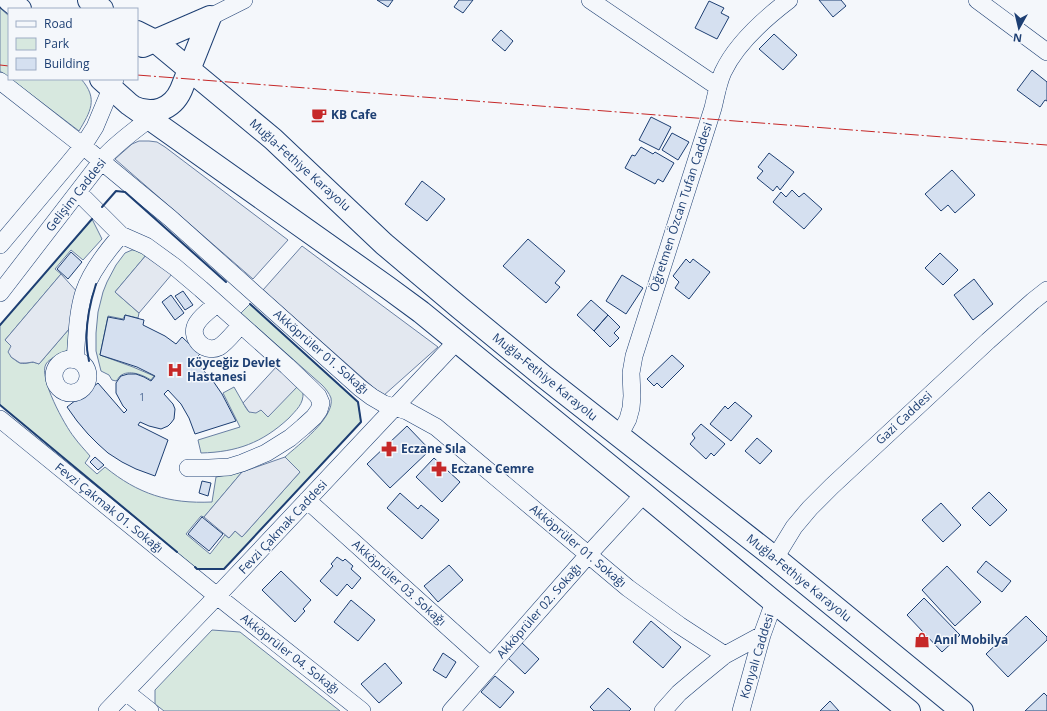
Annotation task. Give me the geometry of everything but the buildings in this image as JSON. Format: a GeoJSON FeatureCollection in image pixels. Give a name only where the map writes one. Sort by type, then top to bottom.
{"type":"FeatureCollection","features":[{"type":"Feature","properties":{"kind":"highway"},"geometry":{"type":"LineString","coordinates":[[9,0],[19,8]]}},
{"type":"Feature","properties":{"kind":"highway"},"geometry":{"type":"LineString","coordinates":[[89,0],[101,8]]}},
{"type":"Feature","properties":{"kind":"highway"},"geometry":{"type":"LineString","coordinates":[[142,42],[210,17]]}},
{"type":"Feature","properties":{"kind":"highway"},"geometry":{"type":"LineString","coordinates":[[157,113],[172,103],[179,95],[210,17]]}},
{"type":"Feature","properties":{"kind":"highway","name":"Muğla-Fethiye Karayolu"},"geometry":{"type":"LineString","coordinates":[[142,42],[172,54],[185,77],[274,139],[384,244],[416,272],[531,366],[775,558],[962,711]]}},
{"type":"Feature","properties":{"kind":"highway"},"geometry":{"type":"LineString","coordinates":[[111,81],[129,104],[157,113],[457,341],[774,602],[910,711]]}},
{"type":"Feature","properties":{"kind":"street"},"geometry":{"type":"LineString","coordinates":[[210,17],[244,0]]}},
{"type":"Feature","properties":{"kind":"street"},"geometry":{"type":"LineString","coordinates":[[590,0],[718,87]]}},
{"type":"Feature","properties":{"kind":"street","name":"Öğretmen Özcan Tufan Caddesi"},"geometry":{"type":"LineString","coordinates":[[619,436],[628,419],[631,408],[631,373],[634,356],[713,108],[722,73],[739,47],[766,19],[788,0]]}},
{"type":"Feature","properties":{"kind":"street"},"geometry":{"type":"LineString","coordinates":[[976,0],[1047,52]]}},
{"type":"Feature","properties":{"kind":"street","name":"Akköprüler 01. Sokağı"},"geometry":{"type":"LineString","coordinates":[[0,81],[102,161],[170,218],[360,388],[384,404],[407,411],[436,427],[613,576],[679,626],[725,655]]}},
{"type":"Feature","properties":{"kind":"street","name":"Gelişim Caddesi"},"geometry":{"type":"LineString","coordinates":[[0,245],[69,163],[95,127],[111,81]]}},
{"type":"Feature","properties":{"kind":"street","name":"Gelişim Caddesi"},"geometry":{"type":"LineString","coordinates":[[0,293],[102,161],[119,142],[157,113]]}},
{"type":"Feature","properties":{"kind":"street"},"geometry":{"type":"LineString","coordinates":[[78,192],[121,235],[146,246],[175,267],[311,389],[318,396],[321,403],[319,410],[303,427],[290,438],[256,458],[229,466],[188,468]]}},
{"type":"Feature","properties":{"kind":"street"},"geometry":{"type":"LineString","coordinates":[[75,360],[78,322],[84,292],[101,260],[121,235]]}},
{"type":"Feature","properties":{"kind":"street","name":"Gazi Caddesi"},"geometry":{"type":"LineString","coordinates":[[775,558],[794,527],[832,486],[988,341],[1047,290]]}},
{"type":"Feature","properties":{"kind":"street"},"geometry":{"type":"LineString","coordinates":[[217,304],[197,323],[195,333],[199,343],[208,348],[219,346],[224,343],[241,325]]}},
{"type":"Feature","properties":{"kind":"street","name":"Fevzi Çakmak Caddesi"},"geometry":{"type":"LineString","coordinates":[[107,711],[218,596],[457,341]]}},
{"type":"Feature","properties":{"kind":"street","name":"Fevzi Çakmak 01. Sokağı"},"geometry":{"type":"LineString","coordinates":[[0,419],[218,596]]}},
{"type":"Feature","properties":{"kind":"street","name":"Akköprüler 02. Sokağı"},"geometry":{"type":"LineString","coordinates":[[451,711],[588,555],[644,494]]}},
{"type":"Feature","properties":{"kind":"street","name":"Akköprüler 03. Sokağı"},"geometry":{"type":"LineString","coordinates":[[307,500],[491,666]]}},
{"type":"Feature","properties":{"kind":"street","name":"Akköprüler 04. Sokağı"},"geometry":{"type":"LineString","coordinates":[[218,596],[362,711]]}},
{"type":"Feature","properties":{"kind":"street","name":"Konyalı Caddesi"},"geometry":{"type":"LineString","coordinates":[[741,711],[762,635],[774,602]]}},
{"type":"Feature","properties":{"kind":"street"},"geometry":{"type":"LineString","coordinates":[[662,711],[684,689],[725,655],[762,635]]}},
{"type":"Feature","properties":{"kind":"street"},"geometry":{"type":"LineString","coordinates":[[126,692],[150,711]]}},
{"type":"Feature","properties":{"kind":"green space"},"geometry":{"type":"Polygon","coordinates":[[[0,8],[8,15],[8,77],[0,71],[0,8]]]}},
{"type":"Feature","properties":{"kind":"green space"},"geometry":{"type":"Polygon","coordinates":[[[12,80],[82,80],[90,93],[91,105],[79,131],[12,80]]]}},
{"type":"Feature","properties":{"kind":"green space"},"geometry":{"type":"Polygon","coordinates":[[[92,219],[102,239],[83,260],[71,250],[55,269],[61,274],[5,340],[12,346],[11,357],[20,363],[34,362],[39,364],[69,329],[68,349],[65,353],[50,360],[46,364],[46,379],[49,390],[65,423],[76,440],[90,456],[85,463],[97,474],[105,467],[130,484],[155,495],[182,501],[212,502],[216,477],[242,472],[204,517],[201,516],[186,534],[210,554],[225,535],[229,538],[235,531],[242,537],[300,472],[285,457],[322,422],[331,406],[331,398],[323,387],[241,313],[250,304],[358,402],[361,422],[224,569],[197,569],[0,405],[0,325],[92,219]]]}},
{"type":"Feature","properties":{"kind":"green space"},"geometry":{"type":"Polygon","coordinates":[[[132,250],[147,254],[115,292],[139,313],[138,318],[125,315],[123,319],[108,316],[100,355],[154,376],[151,380],[144,376],[128,373],[120,376],[116,381],[112,380],[109,375],[101,371],[96,351],[98,312],[103,292],[116,265],[125,253],[132,250]]]}},
{"type":"Feature","properties":{"kind":"green space"},"geometry":{"type":"Polygon","coordinates":[[[298,386],[303,392],[302,400],[299,406],[289,418],[269,434],[259,440],[238,448],[226,451],[201,453],[198,440],[240,427],[223,393],[234,387],[249,412],[298,386]]]}},
{"type":"Feature","properties":{"kind":"green space"},"geometry":{"type":"Polygon","coordinates":[[[212,630],[240,632],[340,711],[164,711],[155,704],[155,690],[212,630]]]}},
{"type":"Feature","properties":{"kind":"shaded area"},"geometry":{"type":"Polygon","coordinates":[[[139,141],[157,142],[165,147],[288,240],[253,279],[115,159],[132,144],[139,141]]]}},
{"type":"Feature","properties":{"kind":"shaded area"},"geometry":{"type":"Polygon","coordinates":[[[302,246],[438,347],[383,396],[263,290],[302,246]]]}},
{"type":"Feature","properties":{"kind":"shaded area"},"geometry":{"type":"Polygon","coordinates":[[[147,254],[172,274],[139,313],[115,292],[147,254]]]}},
{"type":"Feature","properties":{"kind":"shaded area"},"geometry":{"type":"Polygon","coordinates":[[[61,274],[79,294],[69,329],[39,364],[33,362],[20,363],[11,357],[8,352],[11,346],[5,340],[61,274]]]}},
{"type":"Feature","properties":{"kind":"shaded area"},"geometry":{"type":"Polygon","coordinates":[[[278,365],[298,386],[268,417],[261,410],[256,413],[249,412],[243,403],[278,365]]]}},
{"type":"Feature","properties":{"kind":"shaded area"},"geometry":{"type":"Polygon","coordinates":[[[285,457],[300,472],[242,537],[235,531],[229,538],[204,517],[242,472],[285,457]]]}},
{"type":"Feature","properties":{"kind":"wall"},"geometry":{"type":"LineString","coordinates":[[102,207],[116,191],[125,192],[226,282]]}},
{"type":"Feature","properties":{"kind":"wall"},"geometry":{"type":"LineString","coordinates":[[0,325],[92,219]]}},
{"type":"Feature","properties":{"kind":"wall"},"geometry":{"type":"LineString","coordinates":[[89,361],[86,332],[96,284]]}},
{"type":"Feature","properties":{"kind":"wall"},"geometry":{"type":"LineString","coordinates":[[195,567],[197,569],[224,569],[361,422],[358,402],[250,304]]}},
{"type":"Feature","properties":{"kind":"wall"},"geometry":{"type":"LineString","coordinates":[[0,405],[177,552]]}},
{"type":"Feature","properties":{"kind":"power"},"geometry":{"type":"LineString","coordinates":[[0,65],[8,66]]}},
{"type":"Feature","properties":{"kind":"power"},"geometry":{"type":"LineString","coordinates":[[138,75],[1047,145]]}},
{"type":"Feature","properties":{"kind":"place","name":"KB Cafe"},"geometry":{"type":"Point","coordinates":[319,115]}},
{"type":"Feature","properties":{"kind":"place","name":"Köyceğiz Devlet Hastanesi"},"geometry":{"type":"Point","coordinates":[175,370]}},
{"type":"Feature","properties":{"kind":"place","name":"Eczane Sıla"},"geometry":{"type":"Point","coordinates":[389,449]}},
{"type":"Feature","properties":{"kind":"place","name":"Eczane Cemre"},"geometry":{"type":"Point","coordinates":[439,469]}},
{"type":"Feature","properties":{"kind":"place","name":"Anıl Mobilya"},"geometry":{"type":"Point","coordinates":[922,640]}}]}
